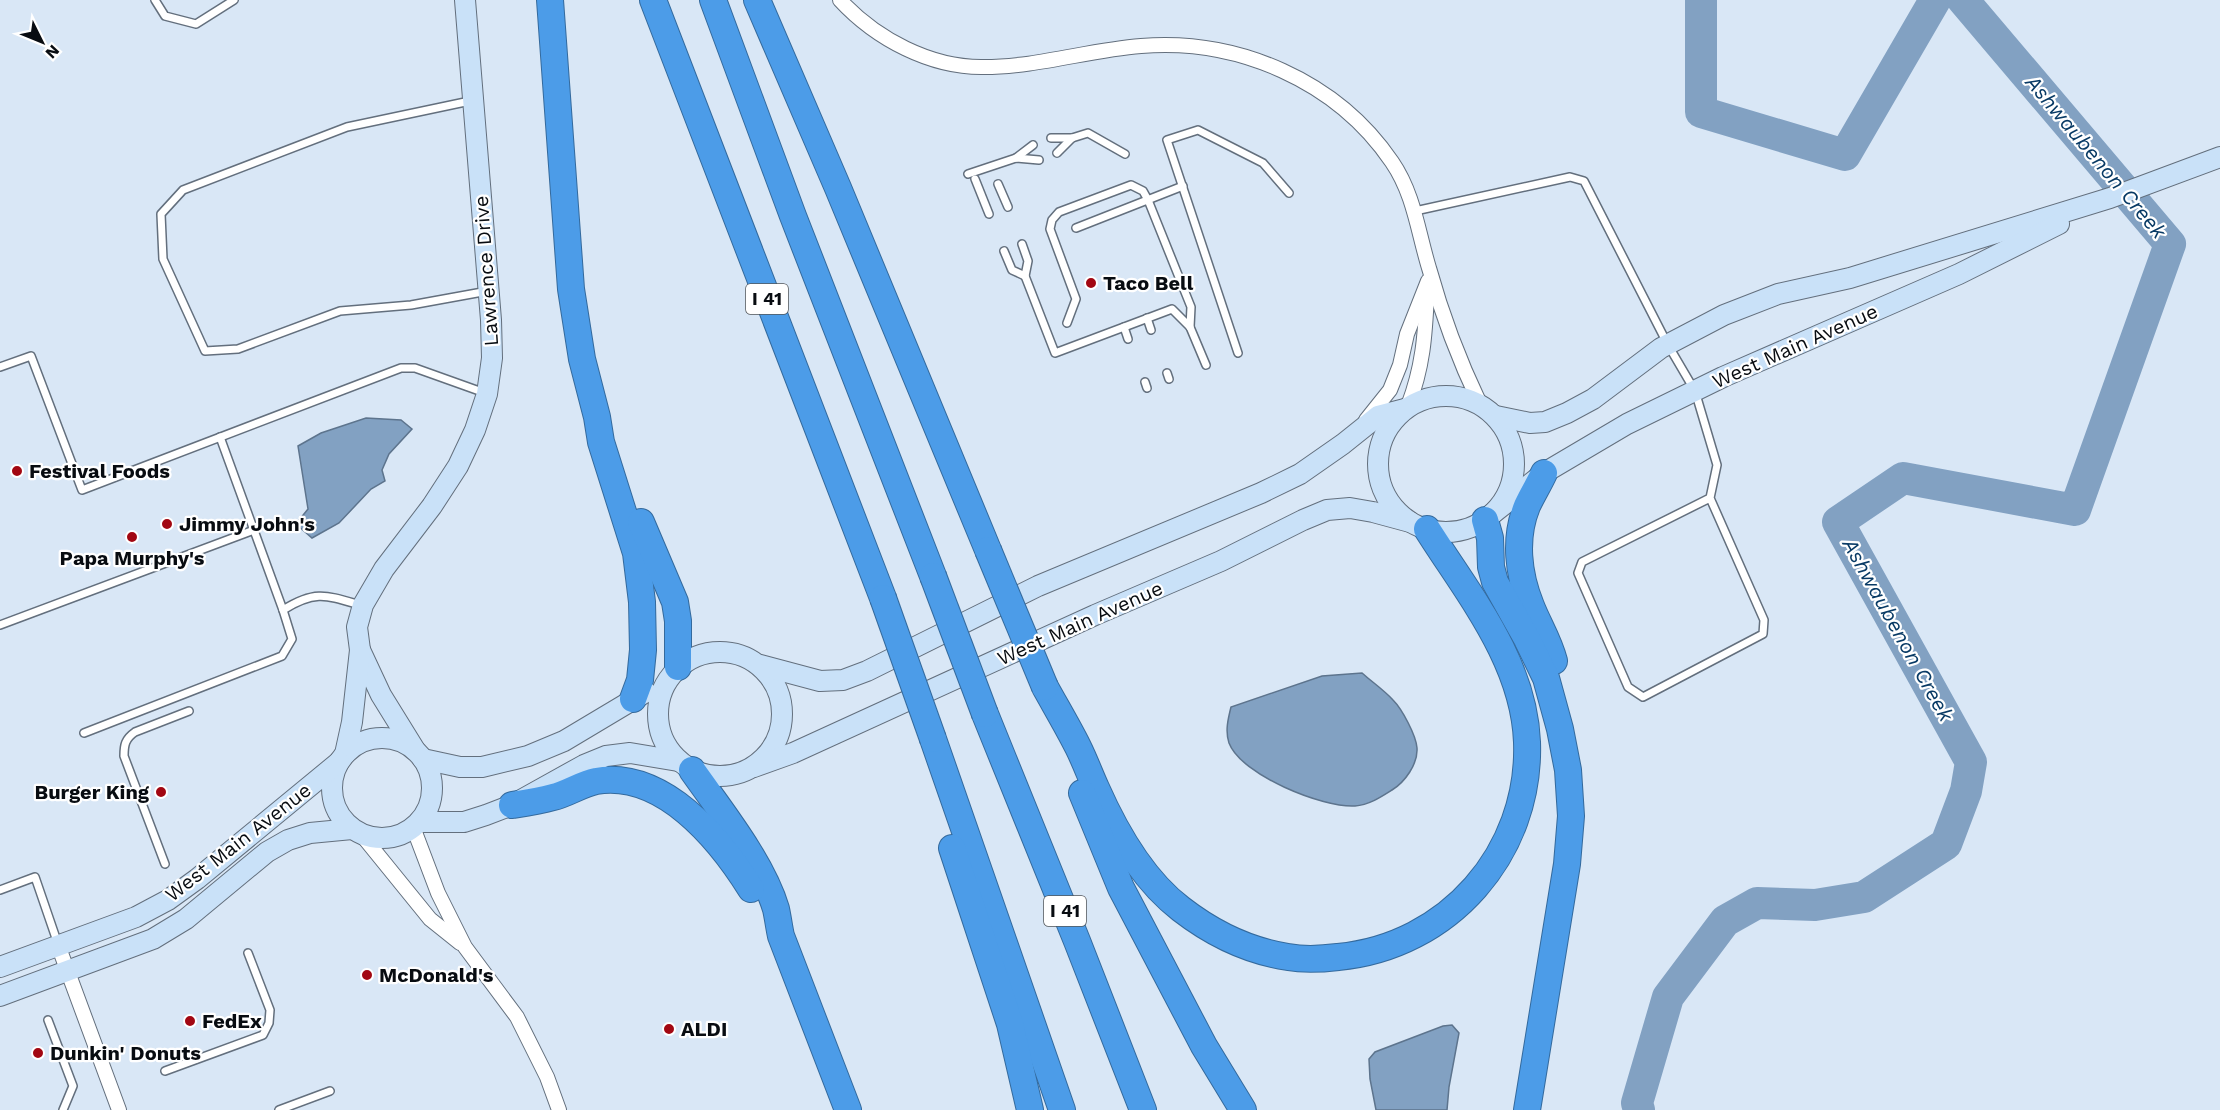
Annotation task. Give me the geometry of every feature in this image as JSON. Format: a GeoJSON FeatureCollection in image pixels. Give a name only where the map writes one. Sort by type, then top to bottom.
{"type":"FeatureCollection","features":[{"type":"Feature","properties":{"kind":"highway"},"geometry":{"type":"LineString","coordinates":[[550,0],[571,289],[582,359],[601,442],[636,553],[642,602],[644,650],[640,680],[633,699]]}},
{"type":"Feature","properties":{"kind":"highway","name":"I 41"},"geometry":{"type":"LineString","coordinates":[[653,0],[884,598],[1062,1110]]}},
{"type":"Feature","properties":{"kind":"highway","name":"I 41"},"geometry":{"type":"LineString","coordinates":[[713,0],[793,216],[985,714],[1143,1110]]}},
{"type":"Feature","properties":{"kind":"highway"},"geometry":{"type":"LineString","coordinates":[[757,0],[838,188],[1045,687],[1068,759],[1121,888],[1204,1046],[1243,1110]]}},
{"type":"Feature","properties":{"kind":"highway"},"geometry":{"type":"LineString","coordinates":[[597,417],[609,439],[675,602],[678,621],[673,673]]}},
{"type":"Feature","properties":{"kind":"highway"},"geometry":{"type":"LineString","coordinates":[[1544,473],[1527,507],[1518,560],[1530,604],[1550,647],[1559,676],[1560,729]]}},
{"type":"Feature","properties":{"kind":"highway"},"geometry":{"type":"LineString","coordinates":[[1489,517],[1491,567],[1495,582],[1546,678],[1560,729],[1568,770],[1571,816],[1567,864],[1527,1110]]}},
{"type":"Feature","properties":{"kind":"highway"},"geometry":{"type":"LineString","coordinates":[[1045,687],[1079,749],[1096,790],[1127,845],[1151,879],[1179,908],[1220,935],[1253,948],[1290,957],[1326,958],[1360,955],[1401,942],[1437,923],[1472,893],[1500,853],[1516,814],[1526,773],[1527,740],[1520,696],[1510,667],[1477,608],[1419,526]]}},
{"type":"Feature","properties":{"kind":"highway"},"geometry":{"type":"LineString","coordinates":[[933,739],[937,787],[943,819],[1010,1024],[1030,1110]]}},
{"type":"Feature","properties":{"kind":"highway"},"geometry":{"type":"LineString","coordinates":[[685,765],[727,820],[761,875],[775,908],[781,936],[848,1110]]}},
{"type":"Feature","properties":{"kind":"highway"},"geometry":{"type":"LineString","coordinates":[[512,805],[554,797],[596,782],[621,781],[643,784],[666,795],[694,818],[733,862],[756,896],[763,913],[781,936]]}},
{"type":"Feature","properties":{"kind":"main road","name":"Lawrence Drive"},"geometry":{"type":"LineString","coordinates":[[342,758],[352,722],[360,650],[357,627],[363,605],[384,569],[432,506],[458,466],[475,430],[487,394],[492,358],[489,291],[465,0]]}},
{"type":"Feature","properties":{"kind":"main road","name":"West Main Avenue"},"geometry":{"type":"LineString","coordinates":[[1496,416],[1530,423],[1545,422],[1593,399],[1668,345],[1724,315],[1778,294],[1850,278],[2110,198],[2220,157]]}},
{"type":"Feature","properties":{"kind":"main road","name":"West Main Avenue"},"geometry":{"type":"LineString","coordinates":[[1489,517],[1544,473],[1627,424],[1695,391],[1959,274],[2110,198]]}},
{"type":"Feature","properties":{"kind":"main road"},"geometry":{"type":"LineString","coordinates":[[760,665],[820,681],[843,680],[867,671],[1038,586],[1261,493],[1300,474],[1378,416],[1406,408],[1425,398],[1444,395],[1462,397],[1480,404],[1496,416],[1508,434],[1514,455],[1513,477],[1506,497],[1489,517],[1467,529],[1447,532],[1419,526],[1394,508],[1382,489],[1378,467],[1380,445],[1390,425],[1406,408]]}},
{"type":"Feature","properties":{"kind":"main road","name":"West Main Avenue"},"geometry":{"type":"LineString","coordinates":[[754,767],[793,753],[1095,615],[1221,561],[1327,510],[1350,508],[1363,510],[1419,526]]}},
{"type":"Feature","properties":{"kind":"main road","name":"Lawrence Drive"},"geometry":{"type":"LineString","coordinates":[[360,650],[381,695],[419,755]]}},
{"type":"Feature","properties":{"kind":"main road"},"geometry":{"type":"LineString","coordinates":[[416,824],[464,822],[512,805],[584,765],[606,756],[630,753],[685,765],[713,776],[734,775],[754,767],[769,753],[779,737],[783,718],[781,698],[774,680],[760,665],[745,656],[719,651],[693,657],[673,673],[564,741],[511,761],[482,767],[460,767],[419,755],[396,740],[374,738],[363,741],[342,758],[334,772],[332,793],[338,813],[357,831],[383,838],[404,833],[426,813],[432,791],[429,769],[419,755]]}},
{"type":"Feature","properties":{"kind":"main road"},"geometry":{"type":"LineString","coordinates":[[673,673],[660,694],[658,721],[667,747],[685,765]]}},
{"type":"Feature","properties":{"kind":"main road","name":"West Main Avenue"},"geometry":{"type":"LineString","coordinates":[[0,968],[135,916],[168,900],[197,879],[342,758]]}},
{"type":"Feature","properties":{"kind":"main road","name":"West Main Avenue"},"geometry":{"type":"LineString","coordinates":[[0,996],[153,939],[178,924],[267,852],[288,840],[310,832],[357,831]]}},
{"type":"Feature","properties":{"kind":"street"},"geometry":{"type":"LineString","coordinates":[[840,0],[866,24],[893,41],[927,57],[960,65],[984,68],[1009,66],[1134,47],[1167,45],[1214,49],[1266,63],[1325,94],[1358,121],[1377,142],[1406,186],[1415,211],[1428,275],[1458,358],[1480,404]]}},
{"type":"Feature","properties":{"kind":"street"},"geometry":{"type":"LineString","coordinates":[[1406,408],[1419,377],[1425,343],[1428,275]]}},
{"type":"Feature","properties":{"kind":"street"},"geometry":{"type":"LineString","coordinates":[[1359,431],[1390,390],[1428,275]]}},
{"type":"Feature","properties":{"kind":"street"},"geometry":{"type":"LineString","coordinates":[[416,824],[438,893],[465,947],[517,1017],[547,1077],[559,1110]]}},
{"type":"Feature","properties":{"kind":"street"},"geometry":{"type":"LineString","coordinates":[[357,831],[430,919],[465,947]]}},
{"type":"Feature","properties":{"kind":"street"},"geometry":{"type":"LineString","coordinates":[[58,945],[119,1110]]}},
{"type":"Feature","properties":{"kind":"lane"},"geometry":{"type":"LineString","coordinates":[[155,0],[165,16],[196,24],[234,0]]}},
{"type":"Feature","properties":{"kind":"lane"},"geometry":{"type":"LineString","coordinates":[[473,101],[347,127],[183,190],[160,214],[163,259],[205,351],[238,349],[340,311],[411,305],[489,291]]}},
{"type":"Feature","properties":{"kind":"lane"},"geometry":{"type":"LineString","coordinates":[[1238,353],[1167,140],[1197,130],[1263,163],[1289,193]]}},
{"type":"Feature","properties":{"kind":"lane"},"geometry":{"type":"LineString","coordinates":[[1051,138],[1072,138],[1088,133],[1125,154]]}},
{"type":"Feature","properties":{"kind":"lane"},"geometry":{"type":"LineString","coordinates":[[1057,153],[1072,138]]}},
{"type":"Feature","properties":{"kind":"lane"},"geometry":{"type":"LineString","coordinates":[[968,174],[1016,158],[1033,145]]}},
{"type":"Feature","properties":{"kind":"lane"},"geometry":{"type":"LineString","coordinates":[[1016,158],[1039,160]]}},
{"type":"Feature","properties":{"kind":"lane"},"geometry":{"type":"LineString","coordinates":[[1415,211],[1570,177],[1584,181],[1668,345],[1695,391],[1717,465],[1710,498],[1764,620],[1762,634],[1643,697],[1628,687],[1578,573],[1582,562],[1710,498]]}},
{"type":"Feature","properties":{"kind":"lane"},"geometry":{"type":"LineString","coordinates":[[975,179],[989,214]]}},
{"type":"Feature","properties":{"kind":"lane"},"geometry":{"type":"LineString","coordinates":[[998,184],[1008,207]]}},
{"type":"Feature","properties":{"kind":"lane"},"geometry":{"type":"LineString","coordinates":[[1067,323],[1076,299],[1050,229],[1052,220],[1059,212],[1131,185],[1143,191],[1148,200],[1191,307],[1190,327]]}},
{"type":"Feature","properties":{"kind":"lane"},"geometry":{"type":"LineString","coordinates":[[1076,228],[1183,186]]}},
{"type":"Feature","properties":{"kind":"lane"},"geometry":{"type":"LineString","coordinates":[[1022,244],[1028,261],[1025,276],[1055,353],[1172,309],[1190,327],[1206,365]]}},
{"type":"Feature","properties":{"kind":"lane"},"geometry":{"type":"LineString","coordinates":[[1004,251],[1012,270],[1025,276]]}},
{"type":"Feature","properties":{"kind":"lane"},"geometry":{"type":"LineString","coordinates":[[1147,318],[1151,330]]}},
{"type":"Feature","properties":{"kind":"lane"},"geometry":{"type":"LineString","coordinates":[[1124,327],[1128,339]]}},
{"type":"Feature","properties":{"kind":"lane"},"geometry":{"type":"LineString","coordinates":[[0,367],[30,356],[82,490],[401,368],[415,368],[487,394]]}},
{"type":"Feature","properties":{"kind":"lane"},"geometry":{"type":"LineString","coordinates":[[84,733],[282,656],[292,639],[220,437]]}},
{"type":"Feature","properties":{"kind":"lane"},"geometry":{"type":"LineString","coordinates":[[0,625],[254,530]]}},
{"type":"Feature","properties":{"kind":"lane"},"geometry":{"type":"LineString","coordinates":[[283,610],[301,599],[318,595],[363,605]]}},
{"type":"Feature","properties":{"kind":"lane"},"geometry":{"type":"LineString","coordinates":[[165,864],[124,756],[124,746],[127,737],[135,732],[189,711]]}},
{"type":"Feature","properties":{"kind":"lane"},"geometry":{"type":"LineString","coordinates":[[0,890],[35,877],[58,945]]}},
{"type":"Feature","properties":{"kind":"lane"},"geometry":{"type":"LineString","coordinates":[[165,1071],[262,1035],[269,1023],[270,1010],[248,953]]}},
{"type":"Feature","properties":{"kind":"lane"},"geometry":{"type":"LineString","coordinates":[[48,1020],[73,1086],[63,1110]]}},
{"type":"Feature","properties":{"kind":"lane"},"geometry":{"type":"LineString","coordinates":[[279,1110],[330,1091]]}},
{"type":"Feature","properties":{"kind":"water"},"geometry":{"type":"Polygon","coordinates":[[[366,418],[401,420],[412,429],[389,454],[382,470],[385,481],[371,489],[339,523],[312,538],[296,524],[308,509],[298,446],[321,433],[366,418]]]}},
{"type":"Feature","properties":{"kind":"water"},"geometry":{"type":"Polygon","coordinates":[[[1362,673],[1397,704],[1411,729],[1417,748],[1413,766],[1406,777],[1397,787],[1379,798],[1355,806],[1324,802],[1304,795],[1266,778],[1249,767],[1229,743],[1227,730],[1231,707],[1322,676],[1362,673]]]}},
{"type":"Feature","properties":{"kind":"water"},"geometry":{"type":"Polygon","coordinates":[[[1452,1025],[1459,1033],[1447,1110],[1376,1110],[1369,1059],[1375,1052],[1443,1026],[1452,1025]]]}},
{"type":"Feature","properties":{"kind":"waterway","name":"Ashwaubenon Creek"},"geometry":{"type":"LineString","coordinates":[[1701,0],[1701,112],[1845,155],[1935,0]]}},
{"type":"Feature","properties":{"kind":"waterway","name":"Ashwaubenon Creek"},"geometry":{"type":"LineString","coordinates":[[1639,1110],[1637,1103],[1668,997],[1725,921],[1757,903],[1815,905],[1864,897],[1946,844],[1966,791],[1971,762],[1838,522],[1903,478],[2075,510],[2170,244],[1963,0]]}},
{"type":"Feature","properties":{"kind":"place","name":"Taco Bell"},"geometry":{"type":"Point","coordinates":[1091,283]}},
{"type":"Feature","properties":{"kind":"place","name":"Festival Foods"},"geometry":{"type":"Point","coordinates":[17,471]}},
{"type":"Feature","properties":{"kind":"place","name":"Jimmy John's"},"geometry":{"type":"Point","coordinates":[167,524]}},
{"type":"Feature","properties":{"kind":"place","name":"Papa Murphy's"},"geometry":{"type":"Point","coordinates":[132,537]}},
{"type":"Feature","properties":{"kind":"place","name":"Burger King"},"geometry":{"type":"Point","coordinates":[161,792]}},
{"type":"Feature","properties":{"kind":"place","name":"McDonald's"},"geometry":{"type":"Point","coordinates":[367,975]}},
{"type":"Feature","properties":{"kind":"place","name":"FedEx"},"geometry":{"type":"Point","coordinates":[190,1021]}},
{"type":"Feature","properties":{"kind":"place","name":"ALDI"},"geometry":{"type":"Point","coordinates":[669,1029]}},
{"type":"Feature","properties":{"kind":"place","name":"Dunkin' Donuts"},"geometry":{"type":"Point","coordinates":[38,1053]}}]}
